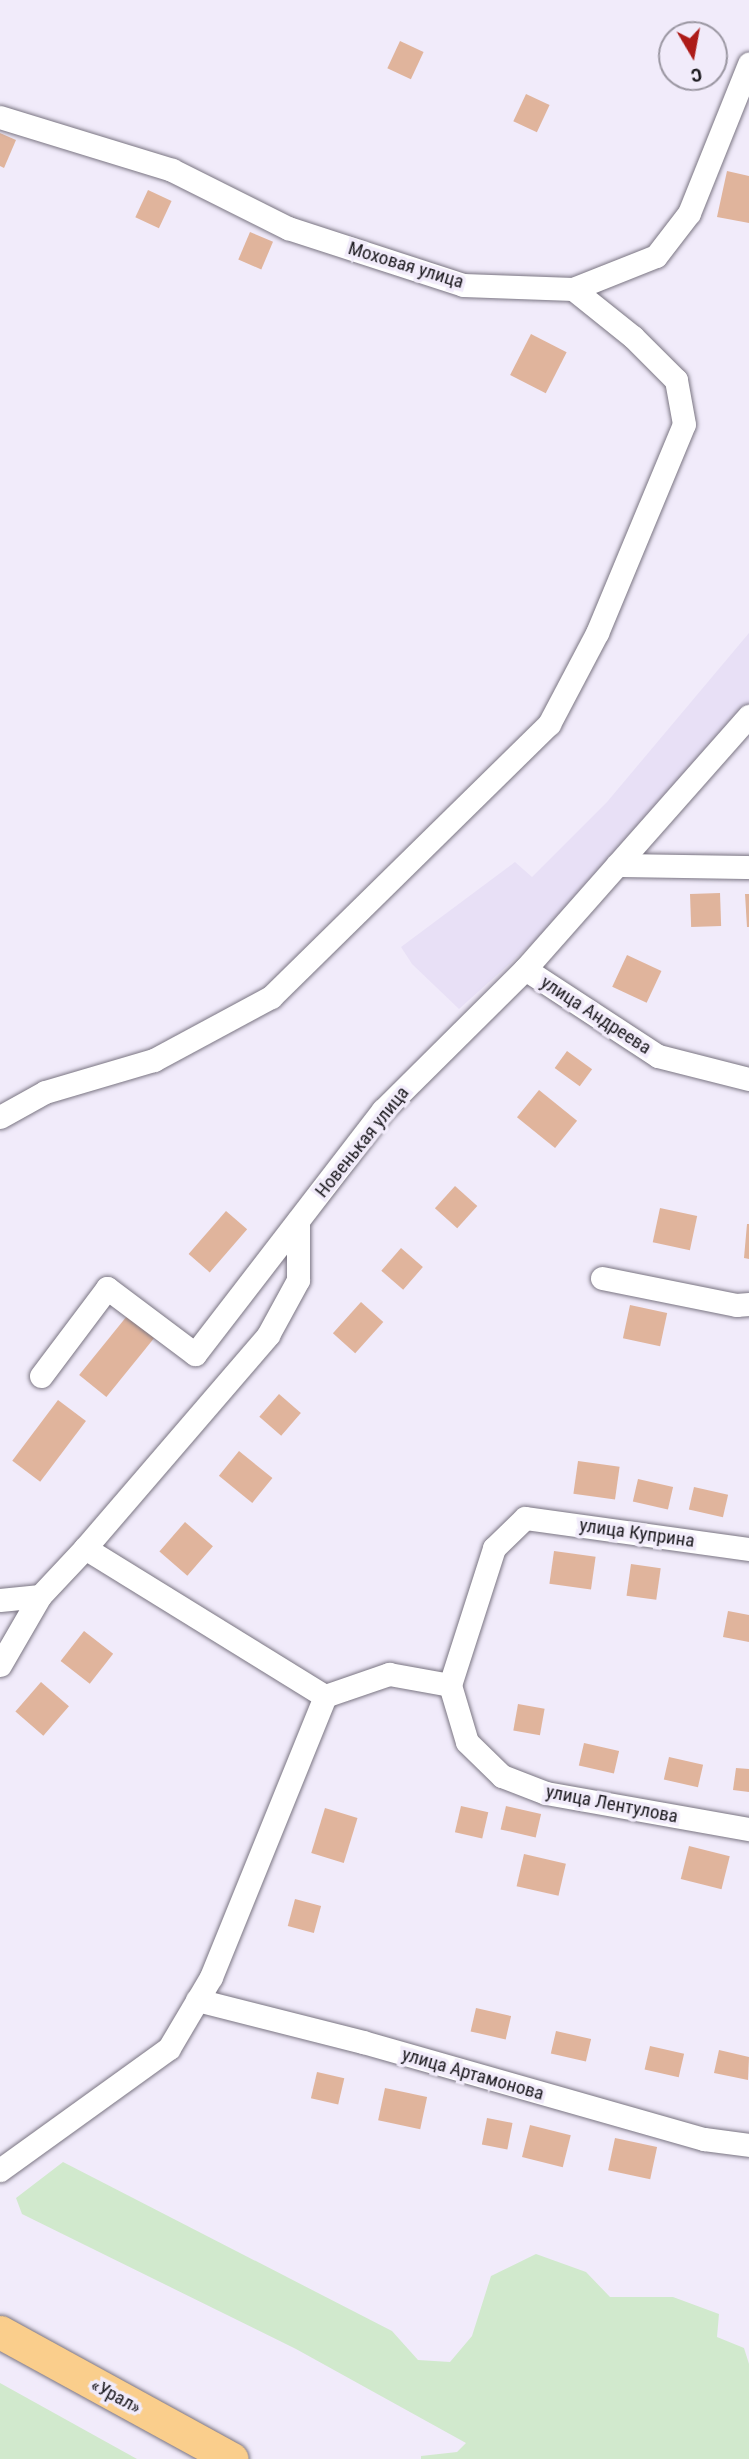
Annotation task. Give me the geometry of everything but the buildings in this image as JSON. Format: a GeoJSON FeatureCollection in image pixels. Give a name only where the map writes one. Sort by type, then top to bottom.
{"type":"FeatureCollection","features":[{"type":"Feature","properties":{"kind":"highway","name":"«Урал»"},"geometry":{"type":"LineString","coordinates":[[0,2332],[232,2459]]}},
{"type":"Feature","properties":{"kind":"street","name":"Моховая улица"},"geometry":{"type":"LineString","coordinates":[[0,117],[172,170],[288,228],[463,285],[572,289],[656,256],[689,213],[749,64]]}},
{"type":"Feature","properties":{"kind":"street"},"geometry":{"type":"LineString","coordinates":[[0,1118],[45,1091],[154,1060],[271,997],[549,724],[597,633],[684,424],[676,380],[633,337],[572,289]]}},
{"type":"Feature","properties":{"kind":"street","name":"Новенькая улица"},"geometry":{"type":"LineString","coordinates":[[41,1376],[107,1288],[195,1354],[383,1110],[525,969],[749,716]]}},
{"type":"Feature","properties":{"kind":"street"},"geometry":{"type":"LineString","coordinates":[[617,865],[749,867]]}},
{"type":"Feature","properties":{"kind":"street","name":"улица Андреева"},"geometry":{"type":"LineString","coordinates":[[525,969],[658,1056],[749,1079]]}},
{"type":"Feature","properties":{"kind":"street"},"geometry":{"type":"LineString","coordinates":[[0,1665],[40,1596],[85,1548],[268,1335],[298,1280],[298,1221]]}},
{"type":"Feature","properties":{"kind":"street"},"geometry":{"type":"LineString","coordinates":[[602,1278],[736,1305],[749,1304]]}},
{"type":"Feature","properties":{"kind":"street","name":"улица Куприна"},"geometry":{"type":"LineString","coordinates":[[450,1685],[494,1548],[525,1518],[749,1549]]}},
{"type":"Feature","properties":{"kind":"street"},"geometry":{"type":"LineString","coordinates":[[85,1548],[325,1696]]}},
{"type":"Feature","properties":{"kind":"street"},"geometry":{"type":"LineString","coordinates":[[0,1600],[40,1596]]}},
{"type":"Feature","properties":{"kind":"street"},"geometry":{"type":"LineString","coordinates":[[0,2169],[169,2048],[211,1976],[325,1696],[389,1674],[450,1685]]}},
{"type":"Feature","properties":{"kind":"street","name":"улица Лентулова"},"geometry":{"type":"LineString","coordinates":[[450,1685],[467,1742],[502,1776],[545,1793],[749,1829]]}},
{"type":"Feature","properties":{"kind":"street","name":"улица Артамонова"},"geometry":{"type":"LineString","coordinates":[[197,2000],[363,2042],[704,2139],[749,2145]]}},
{"type":"Feature","properties":{"kind":"shaded area"},"geometry":{"type":"Polygon","coordinates":[[[749,633],[749,723],[654,834],[459,1009],[412,964],[401,947],[515,862],[532,877],[607,802],[749,633]]]}},
{"type":"Feature","properties":{"kind":"green space"},"geometry":{"type":"Polygon","coordinates":[[[63,2162],[392,2331],[418,2360],[450,2362],[472,2336],[491,2276],[536,2254],[586,2272],[610,2297],[673,2297],[719,2314],[717,2337],[744,2348],[749,2364],[749,2459],[421,2459],[421,2456],[457,2452],[466,2443],[296,2349],[22,2214],[16,2198],[63,2162]]]}},
{"type":"Feature","properties":{"kind":"green space"},"geometry":{"type":"Polygon","coordinates":[[[0,2383],[137,2459],[0,2459],[0,2383]]]}}]}
